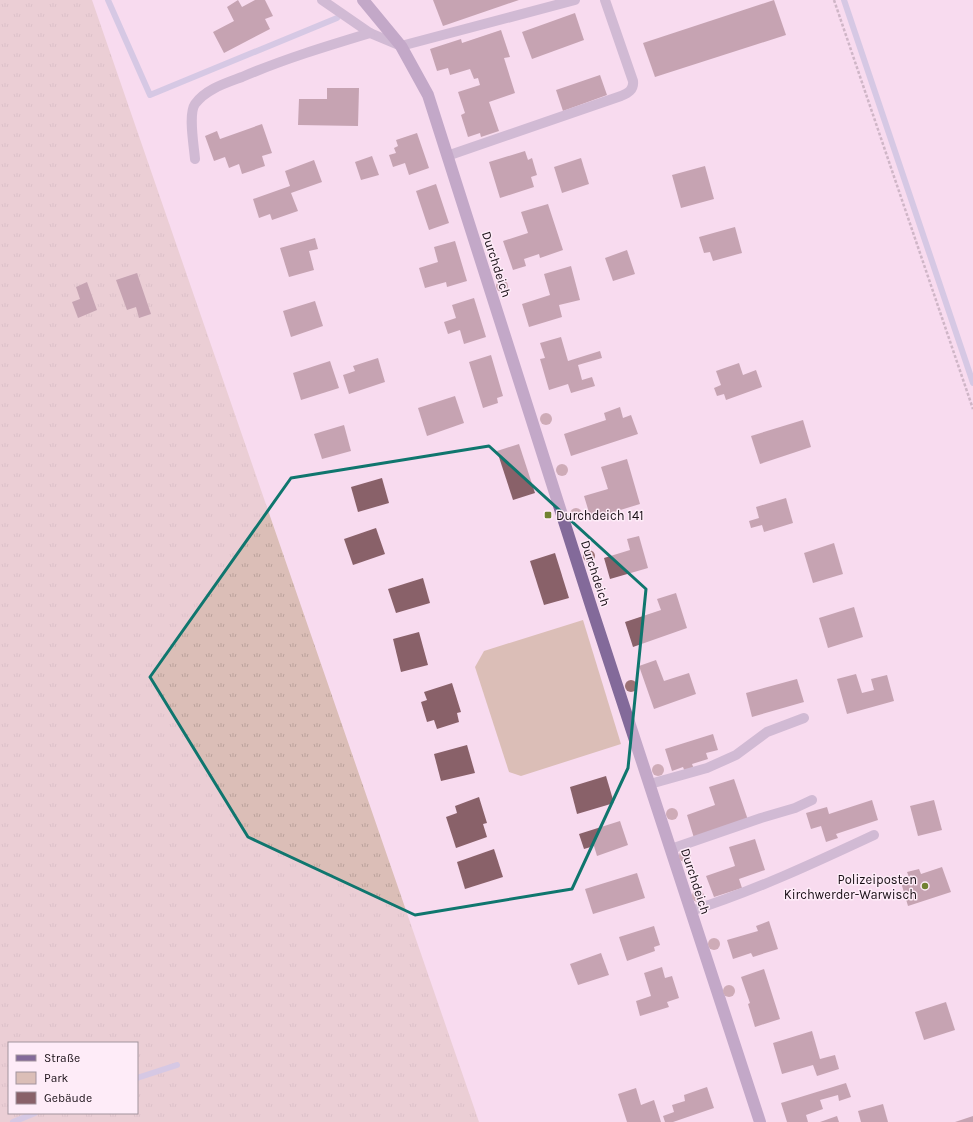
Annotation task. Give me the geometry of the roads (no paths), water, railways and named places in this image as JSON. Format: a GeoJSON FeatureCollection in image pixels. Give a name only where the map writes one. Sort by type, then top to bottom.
{"type":"FeatureCollection","features":[{"type":"Feature","properties":{"kind":"street","name":"Durchdeich"},"geometry":{"type":"LineString","coordinates":[[364,0],[401,46],[428,95],[760,1122]]}},
{"type":"Feature","properties":{"kind":"lane"},"geometry":{"type":"LineString","coordinates":[[322,0],[370,33],[401,46],[575,0]]}},
{"type":"Feature","properties":{"kind":"lane"},"geometry":{"type":"LineString","coordinates":[[448,156],[614,99],[630,92],[633,81],[605,0]]}},
{"type":"Feature","properties":{"kind":"lane"},"geometry":{"type":"LineString","coordinates":[[195,159],[192,114],[194,105],[204,95],[219,86],[256,71],[370,33]]}},
{"type":"Feature","properties":{"kind":"lane"},"geometry":{"type":"LineString","coordinates":[[650,784],[707,768],[736,755],[767,732],[804,718]]}},
{"type":"Feature","properties":{"kind":"lane"},"geometry":{"type":"LineString","coordinates":[[671,850],[761,818],[795,808],[812,800]]}},
{"type":"Feature","properties":{"kind":"lane"},"geometry":{"type":"LineString","coordinates":[[691,911],[768,883],[874,836]]}},
{"type":"Feature","properties":{"kind":"waterway"},"geometry":{"type":"LineString","coordinates":[[108,0],[150,95],[337,18]]}},
{"type":"Feature","properties":{"kind":"waterway"},"geometry":{"type":"LineString","coordinates":[[844,0],[973,383]]}},
{"type":"Feature","properties":{"kind":"waterway"},"geometry":{"type":"LineString","coordinates":[[138,1078],[177,1065]]}},
{"type":"Feature","properties":{"kind":"waterway"},"geometry":{"type":"LineString","coordinates":[[13,1122],[33,1114]]}},
{"type":"Feature","properties":{"kind":"place","name":"Durchdeich 141"},"geometry":{"type":"Point","coordinates":[548,515]}},
{"type":"Feature","properties":{"kind":"place","name":"Polizeiposten Kirchwerder-Warwisch"},"geometry":{"type":"Point","coordinates":[925,886]}}]}
